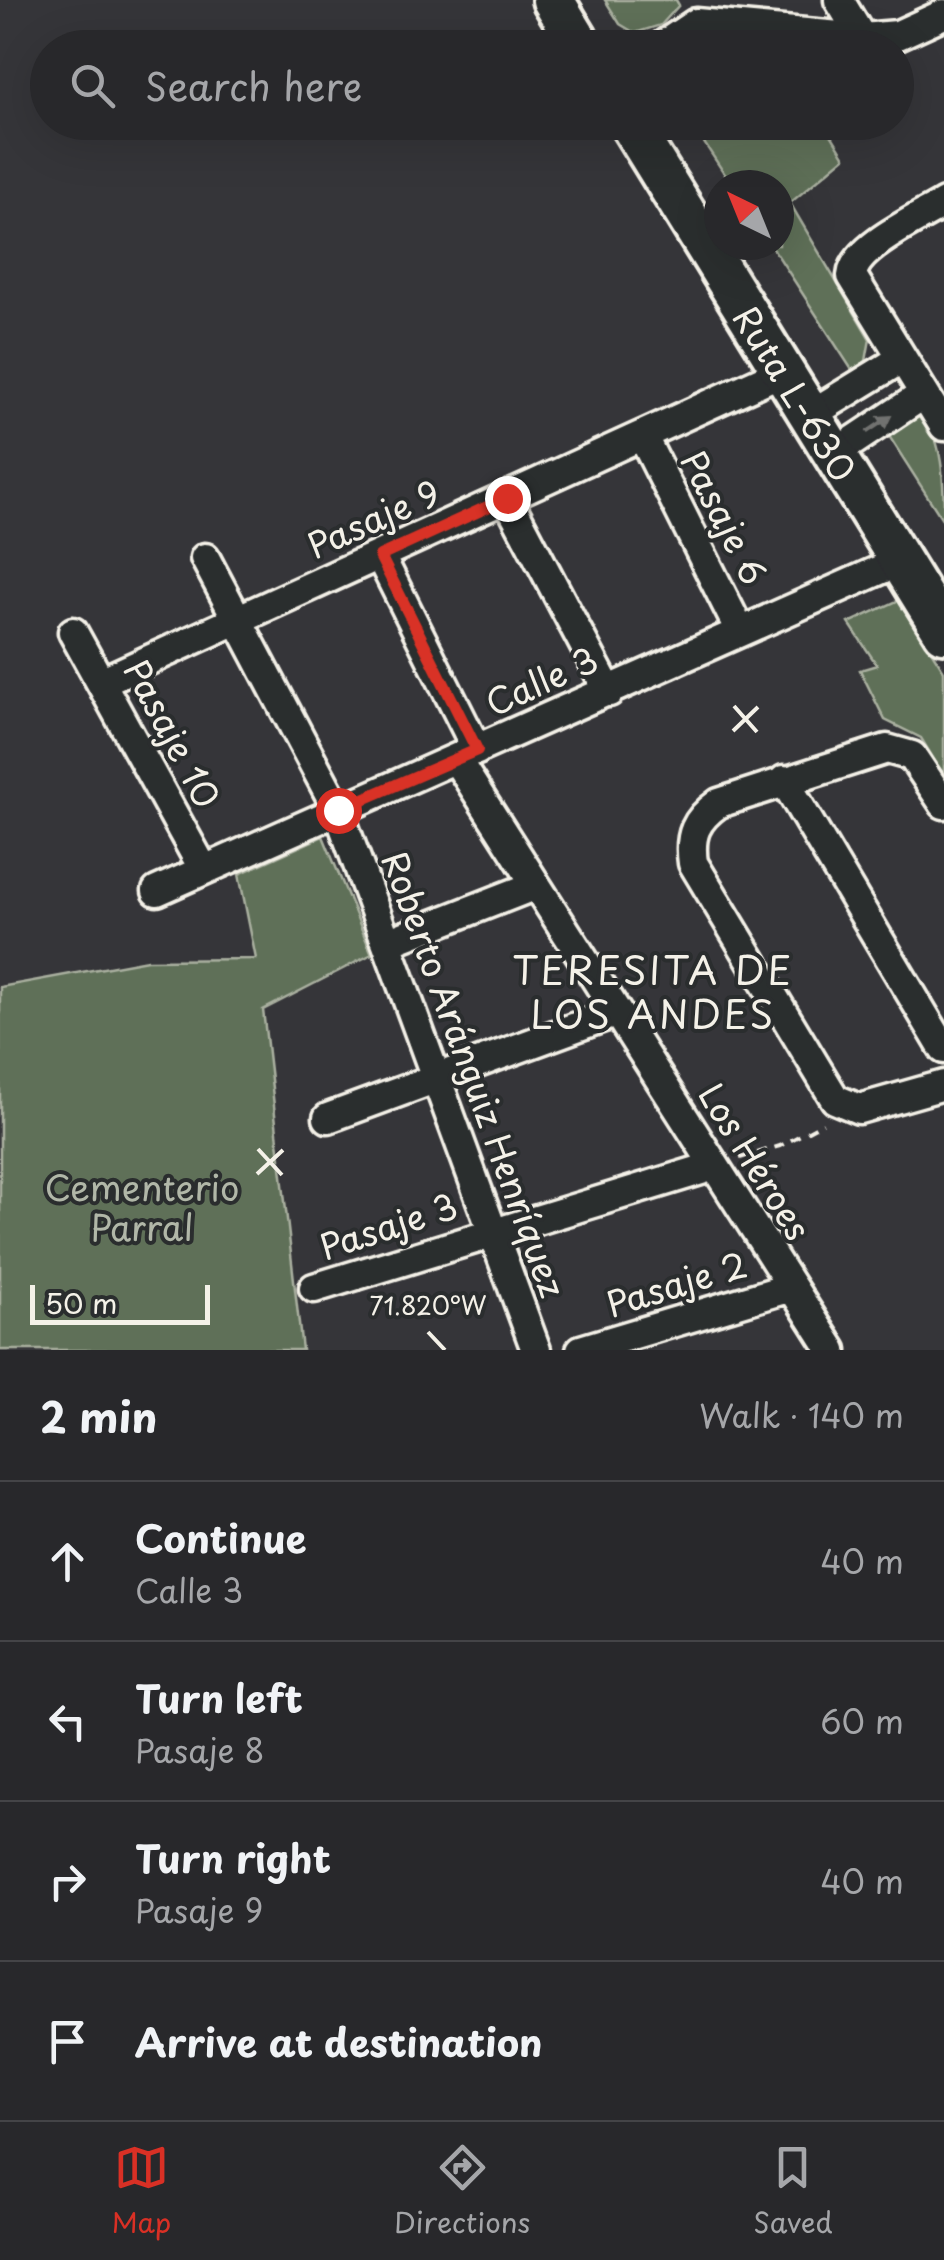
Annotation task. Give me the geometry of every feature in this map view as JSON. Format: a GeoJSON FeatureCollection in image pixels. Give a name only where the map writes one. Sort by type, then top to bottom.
{"type":"FeatureCollection","features":[{"type":"Feature","properties":{"kind":"street"},"geometry":{"type":"LineString","coordinates":[[553,0],[571,30]]}},
{"type":"Feature","properties":{"kind":"street"},"geometry":{"type":"LineString","coordinates":[[839,0],[857,30]]}},
{"type":"Feature","properties":{"kind":"street"},"geometry":{"type":"LineString","coordinates":[[689,12],[809,30]]}},
{"type":"Feature","properties":{"kind":"street"},"geometry":{"type":"LineString","coordinates":[[909,30],[944,14]]}},
{"type":"Feature","properties":{"kind":"street","name":"Ruta L-630"},"geometry":{"type":"LineString","coordinates":[[639,140],[944,632]]}},
{"type":"Feature","properties":{"kind":"street"},"geometry":{"type":"LineString","coordinates":[[944,203],[867,250],[853,267],[854,286],[944,426]]}},
{"type":"Feature","properties":{"kind":"street"},"geometry":{"type":"LineString","coordinates":[[810,415],[901,359]]}},
{"type":"Feature","properties":{"kind":"street","name":"Pasaje 9"},"geometry":{"type":"LineString","coordinates":[[103,681],[783,371]]}},
{"type":"Feature","properties":{"kind":"street"},"geometry":{"type":"LineString","coordinates":[[834,454],[924,394]]}},
{"type":"Feature","properties":{"kind":"street","name":"Pasaje 6"},"geometry":{"type":"LineString","coordinates":[[642,437],[740,631]]}},
{"type":"Feature","properties":{"kind":"street"},"geometry":{"type":"LineString","coordinates":[[507,498],[609,692]]}},
{"type":"Feature","properties":{"kind":"street","name":"Los Héroes"},"geometry":{"type":"LineString","coordinates":[[380,556],[467,754],[536,885],[832,1350]]}},
{"type":"Feature","properties":{"kind":"street","name":"Roberto Aránguiz Henríquez"},"geometry":{"type":"LineString","coordinates":[[205,558],[338,810],[536,1350]]}},
{"type":"Feature","properties":{"kind":"street","name":"Calle 3"},"geometry":{"type":"LineString","coordinates":[[157,891],[900,561]]}},
{"type":"Feature","properties":{"kind":"street","name":"Pasaje 10"},"geometry":{"type":"LineString","coordinates":[[74,632],[204,870]]}},
{"type":"Feature","properties":{"kind":"street"},"geometry":{"type":"LineString","coordinates":[[944,804],[924,768],[900,749],[871,753],[718,803],[695,826],[690,842],[693,863],[826,1087],[848,1107],[873,1108],[944,1085]]}},
{"type":"Feature","properties":{"kind":"street"},"geometry":{"type":"LineString","coordinates":[[784,780],[944,1049]]}},
{"type":"Feature","properties":{"kind":"street"},"geometry":{"type":"LineString","coordinates":[[387,943],[536,885]]}},
{"type":"Feature","properties":{"kind":"street"},"geometry":{"type":"LineString","coordinates":[[328,1118],[617,1012]]}},
{"type":"Feature","properties":{"kind":"street","name":"Pasaje 3"},"geometry":{"type":"LineString","coordinates":[[314,1288],[492,1230],[714,1166]]}},
{"type":"Feature","properties":{"kind":"street","name":"Pasaje 2"},"geometry":{"type":"LineString","coordinates":[[582,1350],[791,1288]]}},
{"type":"Feature","properties":{"kind":"path"},"geometry":{"type":"LineString","coordinates":[[714,1166],[780,1146],[848,1107]]}},
{"type":"Feature","properties":{"kind":"green space"},"geometry":{"type":"Polygon","coordinates":[[[605,0],[676,0],[679,5],[661,25],[630,30],[620,24],[605,0]]]}},
{"type":"Feature","properties":{"kind":"green space"},"geometry":{"type":"Polygon","coordinates":[[[702,140],[834,140],[845,157],[794,200],[794,170],[722,170],[702,140]]]}},
{"type":"Feature","properties":{"kind":"green space"},"geometry":{"type":"Polygon","coordinates":[[[794,210],[870,339],[866,361],[852,370],[781,260],[794,260],[794,210]]]}},
{"type":"Feature","properties":{"kind":"green space"},"geometry":{"type":"Polygon","coordinates":[[[918,414],[927,422],[938,446],[944,522],[887,433],[918,414]]]}},
{"type":"Feature","properties":{"kind":"green space"},"geometry":{"type":"Polygon","coordinates":[[[899,600],[944,671],[944,776],[921,738],[885,720],[860,670],[877,665],[849,623],[899,600]]]}},
{"type":"Feature","properties":{"kind":"green space","name":"Cementerio Parral"},"geometry":{"type":"Polygon","coordinates":[[[323,836],[372,954],[263,1010],[302,1350],[0,1350],[0,987],[147,960],[256,959],[239,874],[323,836]]]}},
{"type":"Feature","properties":{"kind":"district","name":"TERESITA DE LOS ANDES"},"geometry":{"type":"Point","coordinates":[653,991]}},
{"type":"Feature","properties":{"kind":"route"},"geometry":{"type":"LineString","coordinates":[[338,810],[477,750],[380,556],[507,498]]}}]}
